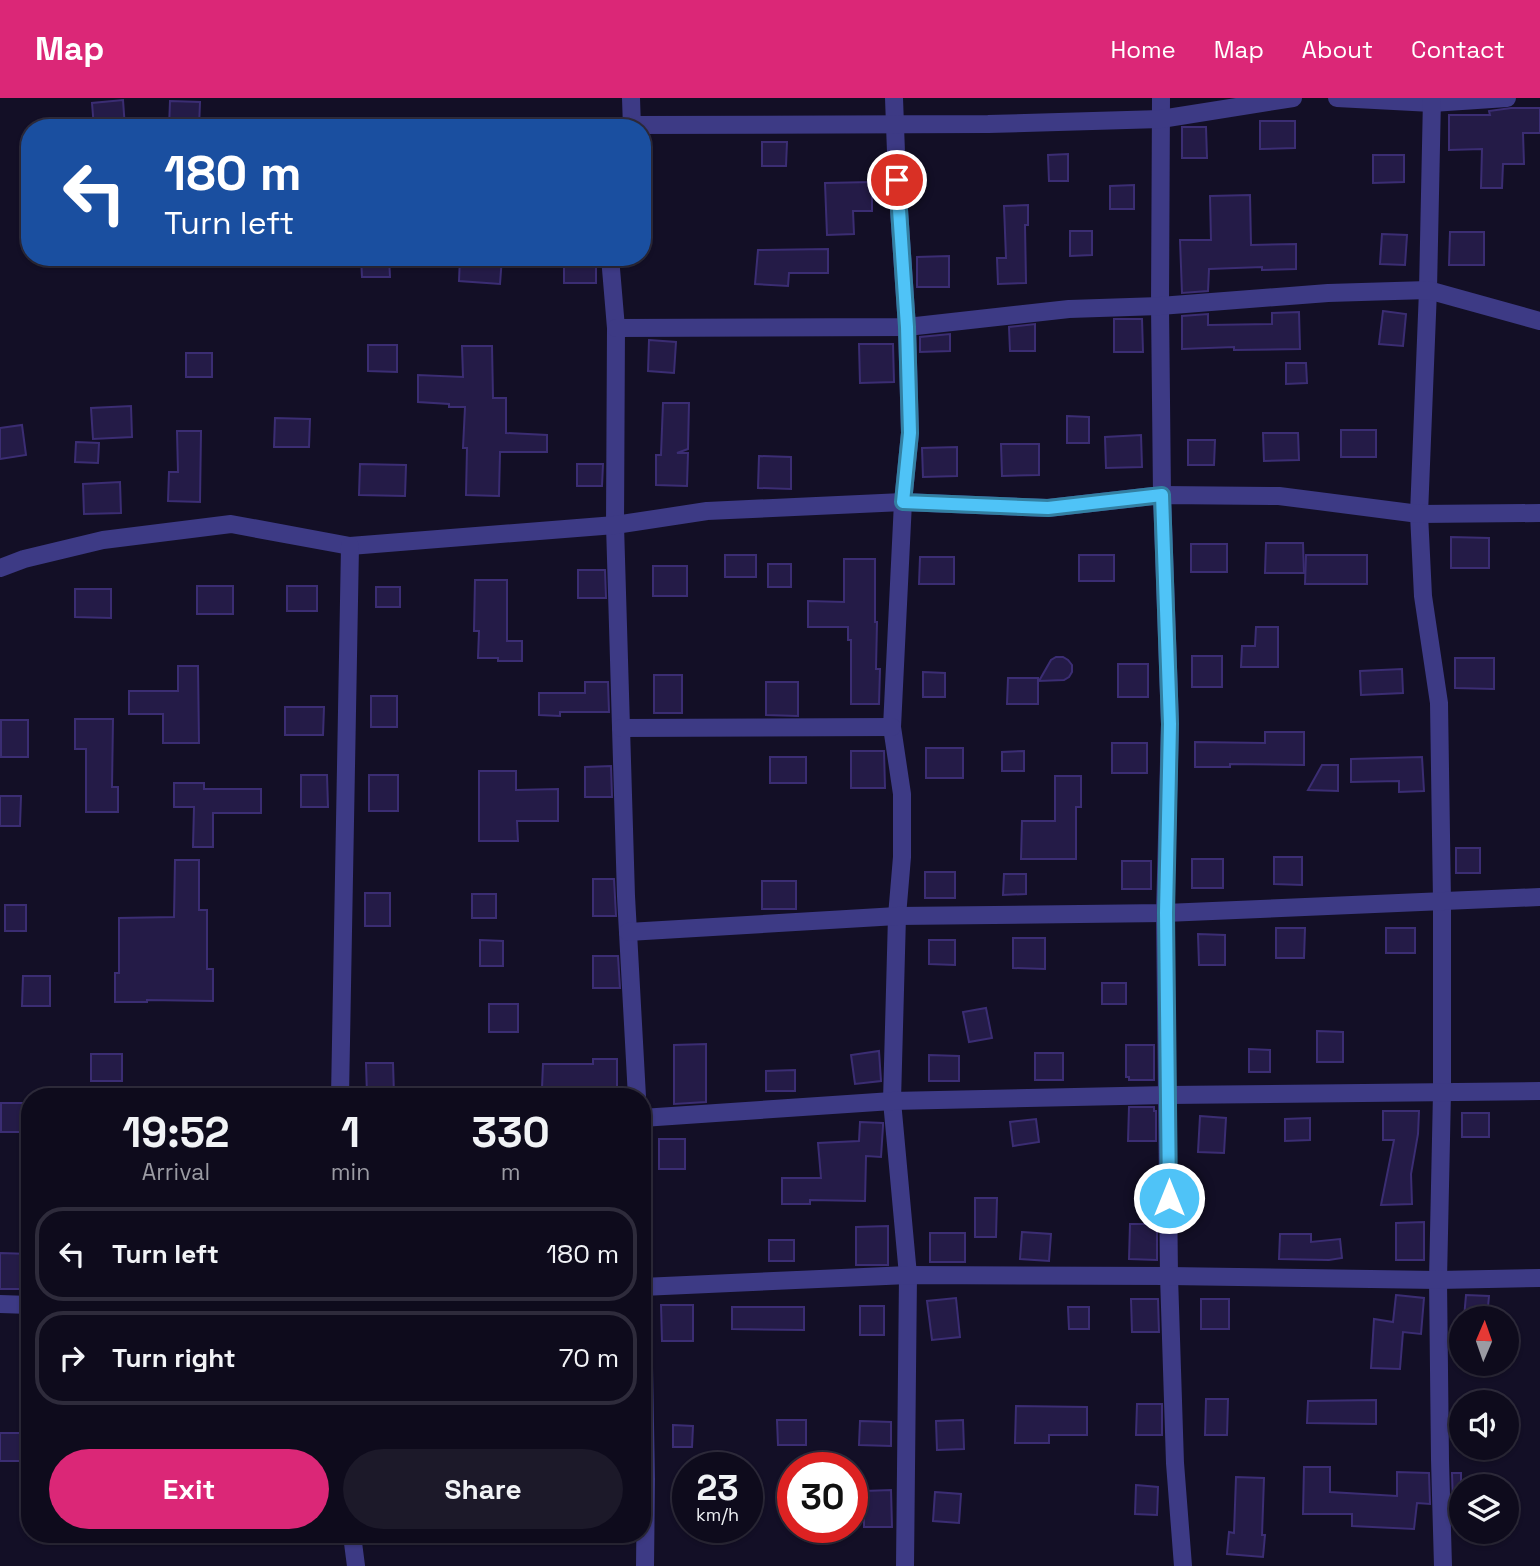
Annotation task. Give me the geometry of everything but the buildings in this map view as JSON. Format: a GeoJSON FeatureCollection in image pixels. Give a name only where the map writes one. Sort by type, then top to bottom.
{"type":"FeatureCollection","features":[{"type":"Feature","properties":{"kind":"street"},"geometry":{"type":"LineString","coordinates":[[631,98],[632,119]]}},
{"type":"Feature","properties":{"kind":"street"},"geometry":{"type":"LineString","coordinates":[[894,98],[910,433],[903,502],[892,726],[902,794],[892,1101],[908,1275],[905,1566]]}},
{"type":"Feature","properties":{"kind":"street"},"geometry":{"type":"LineString","coordinates":[[1161,98],[1162,495],[1170,724],[1166,913],[1169,1276],[1175,1462],[1183,1566]]}},
{"type":"Feature","properties":{"kind":"street"},"geometry":{"type":"LineString","coordinates":[[651,127],[988,124],[1161,119],[1293,98]]}},
{"type":"Feature","properties":{"kind":"street"},"geometry":{"type":"LineString","coordinates":[[1337,98],[1432,101],[1507,98]]}},
{"type":"Feature","properties":{"kind":"street"},"geometry":{"type":"LineString","coordinates":[[1432,101],[1419,514],[1423,596],[1439,703],[1442,1092],[1438,1280],[1443,1566]]}},
{"type":"Feature","properties":{"kind":"street"},"geometry":{"type":"LineString","coordinates":[[611,266],[616,328],[615,525],[621,728],[637,1088]]}},
{"type":"Feature","properties":{"kind":"street"},"geometry":{"type":"LineString","coordinates":[[616,328],[907,327],[1069,309],[1160,306],[1328,293],[1428,290],[1540,321]]}},
{"type":"Feature","properties":{"kind":"street"},"geometry":{"type":"LineString","coordinates":[[0,568],[24,559],[103,540],[231,524],[350,546],[615,525],[707,510],[903,502],[1048,508],[1162,495],[1279,496],[1419,514],[1540,513]]}},
{"type":"Feature","properties":{"kind":"street"},"geometry":{"type":"LineString","coordinates":[[340,1088],[350,546]]}},
{"type":"Feature","properties":{"kind":"street"},"geometry":{"type":"LineString","coordinates":[[621,728],[892,726]]}},
{"type":"Feature","properties":{"kind":"street"},"geometry":{"type":"LineString","coordinates":[[628,932],[897,916],[1166,913],[1540,897]]}},
{"type":"Feature","properties":{"kind":"street"},"geometry":{"type":"LineString","coordinates":[[651,1117],[892,1101],[1540,1091]]}},
{"type":"Feature","properties":{"kind":"street"},"geometry":{"type":"LineString","coordinates":[[651,1287],[908,1275],[1438,1280],[1540,1278]]}},
{"type":"Feature","properties":{"kind":"street"},"geometry":{"type":"LineString","coordinates":[[0,1304],[21,1305]]}},
{"type":"Feature","properties":{"kind":"street"},"geometry":{"type":"LineString","coordinates":[[353,1543],[356,1566]]}},
{"type":"Feature","properties":{"kind":"street"},"geometry":{"type":"LineString","coordinates":[[645,1543],[645,1566]]}},
{"type":"Feature","properties":{"kind":"route"},"geometry":{"type":"LineString","coordinates":[[897,180],[907,327],[910,433],[903,502],[1048,508],[1162,495],[1170,724],[1166,913],[1169,1198]]}}]}
